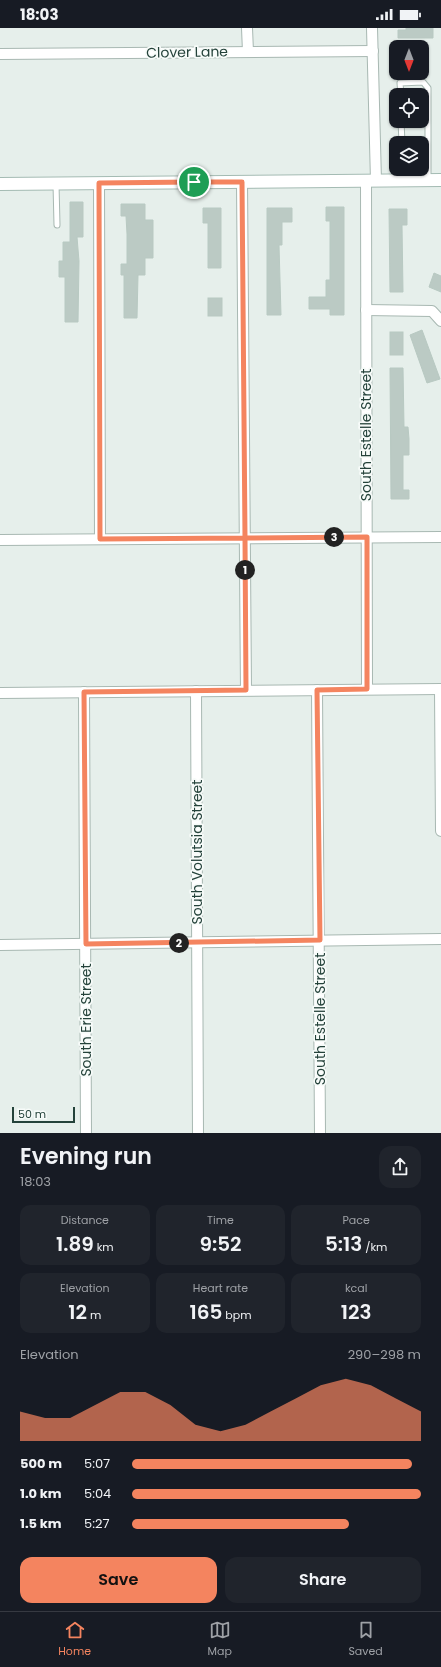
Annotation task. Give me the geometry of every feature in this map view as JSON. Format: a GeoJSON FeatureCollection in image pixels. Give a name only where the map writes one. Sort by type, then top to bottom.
{"type":"FeatureCollection","features":[{"type":"Feature","properties":{"kind":"main road"},"geometry":{"type":"LineString","coordinates":[[0,184],[370,181],[398,176]]}},
{"type":"Feature","properties":{"kind":"main road"},"geometry":{"type":"LineString","coordinates":[[408,176],[428,180],[441,180]]}},
{"type":"Feature","properties":{"kind":"street"},"geometry":{"type":"LineString","coordinates":[[247,28],[248,52]]}},
{"type":"Feature","properties":{"kind":"street","name":"South Estelle Street"},"geometry":{"type":"LineString","coordinates":[[367,689],[366,310],[373,51],[372,28]]}},
{"type":"Feature","properties":{"kind":"street","name":"Clover Lane"},"geometry":{"type":"LineString","coordinates":[[0,54],[373,51]]}},
{"type":"Feature","properties":{"kind":"street"},"geometry":{"type":"LineString","coordinates":[[242,182],[246,690]]}},
{"type":"Feature","properties":{"kind":"street"},"geometry":{"type":"LineString","coordinates":[[99,183],[100,539]]}},
{"type":"Feature","properties":{"kind":"street"},"geometry":{"type":"LineString","coordinates":[[366,310],[432,311],[441,321]]}},
{"type":"Feature","properties":{"kind":"street"},"geometry":{"type":"LineString","coordinates":[[0,540],[441,537]]}},
{"type":"Feature","properties":{"kind":"street"},"geometry":{"type":"LineString","coordinates":[[0,693],[441,689],[441,831]]}},
{"type":"Feature","properties":{"kind":"street","name":"South Estelle Street"},"geometry":{"type":"LineString","coordinates":[[317,690],[320,940],[320,1133]]}},
{"type":"Feature","properties":{"kind":"street","name":"South Volutsia Street"},"geometry":{"type":"LineString","coordinates":[[196,691],[198,1133]]}},
{"type":"Feature","properties":{"kind":"street","name":"South Erie Street"},"geometry":{"type":"LineString","coordinates":[[84,692],[86,1133]]}},
{"type":"Feature","properties":{"kind":"street"},"geometry":{"type":"LineString","coordinates":[[0,946],[441,939]]}},
{"type":"Feature","properties":{"kind":"lane"},"geometry":{"type":"LineString","coordinates":[[400,88],[400,83],[423,82],[428,88]]}},
{"type":"Feature","properties":{"kind":"lane"},"geometry":{"type":"LineString","coordinates":[[428,128],[428,180]]}},
{"type":"Feature","properties":{"kind":"lane"},"geometry":{"type":"LineString","coordinates":[[56,184],[57,225]]}},
{"type":"Feature","properties":{"kind":"building"},"geometry":{"type":"Polygon","coordinates":[[[406,28],[433,28],[433,38],[398,38],[398,30],[406,30],[406,28]]]}},
{"type":"Feature","properties":{"kind":"building"},"geometry":{"type":"Polygon","coordinates":[[[70,202],[83,202],[83,237],[77,237],[79,261],[78,322],[65,322],[65,277],[59,277],[59,261],[63,261],[63,242],[70,242],[70,202]]]}},
{"type":"Feature","properties":{"kind":"building"},"geometry":{"type":"Polygon","coordinates":[[[121,204],[145,204],[145,220],[153,220],[153,258],[145,258],[145,275],[138,275],[137,318],[124,318],[124,275],[121,275],[121,264],[127,264],[127,234],[126,216],[121,216],[121,204]]]}},
{"type":"Feature","properties":{"kind":"building"},"geometry":{"type":"Polygon","coordinates":[[[326,207],[344,207],[344,315],[330,315],[330,309],[309,309],[309,297],[326,297],[326,280],[330,280],[330,221],[326,221],[326,207]]]}},
{"type":"Feature","properties":{"kind":"building"},"geometry":{"type":"Polygon","coordinates":[[[203,208],[221,208],[221,268],[208,268],[208,223],[203,223],[203,208]]]}},
{"type":"Feature","properties":{"kind":"building"},"geometry":{"type":"Polygon","coordinates":[[[267,208],[292,208],[292,222],[282,222],[282,245],[279,245],[281,315],[267,315],[267,208]]]}},
{"type":"Feature","properties":{"kind":"building"},"geometry":{"type":"Polygon","coordinates":[[[389,209],[407,209],[407,225],[402,225],[403,292],[390,292],[389,209]]]}},
{"type":"Feature","properties":{"kind":"building"},"geometry":{"type":"Polygon","coordinates":[[[434,273],[441,276],[441,292],[429,287],[434,273]]]}},
{"type":"Feature","properties":{"kind":"building"},"geometry":{"type":"Polygon","coordinates":[[[208,298],[222,298],[222,316],[208,316],[208,298]]]}},
{"type":"Feature","properties":{"kind":"building"},"geometry":{"type":"Polygon","coordinates":[[[422,330],[440,379],[427,383],[410,335],[422,330]]]}},
{"type":"Feature","properties":{"kind":"building"},"geometry":{"type":"Polygon","coordinates":[[[390,332],[403,332],[403,355],[390,355],[390,332]]]}},
{"type":"Feature","properties":{"kind":"building"},"geometry":{"type":"Polygon","coordinates":[[[390,368],[403,368],[404,427],[408,427],[409,455],[403,455],[403,490],[409,490],[409,499],[391,499],[390,368]]]}},
{"type":"Feature","properties":{"kind":"route"},"geometry":{"type":"LineString","coordinates":[[194,182],[99,183],[100,539],[245,538],[246,690],[84,692],[86,944],[320,940],[317,690],[367,689],[367,537],[245,538],[242,182],[194,182]]}}]}
